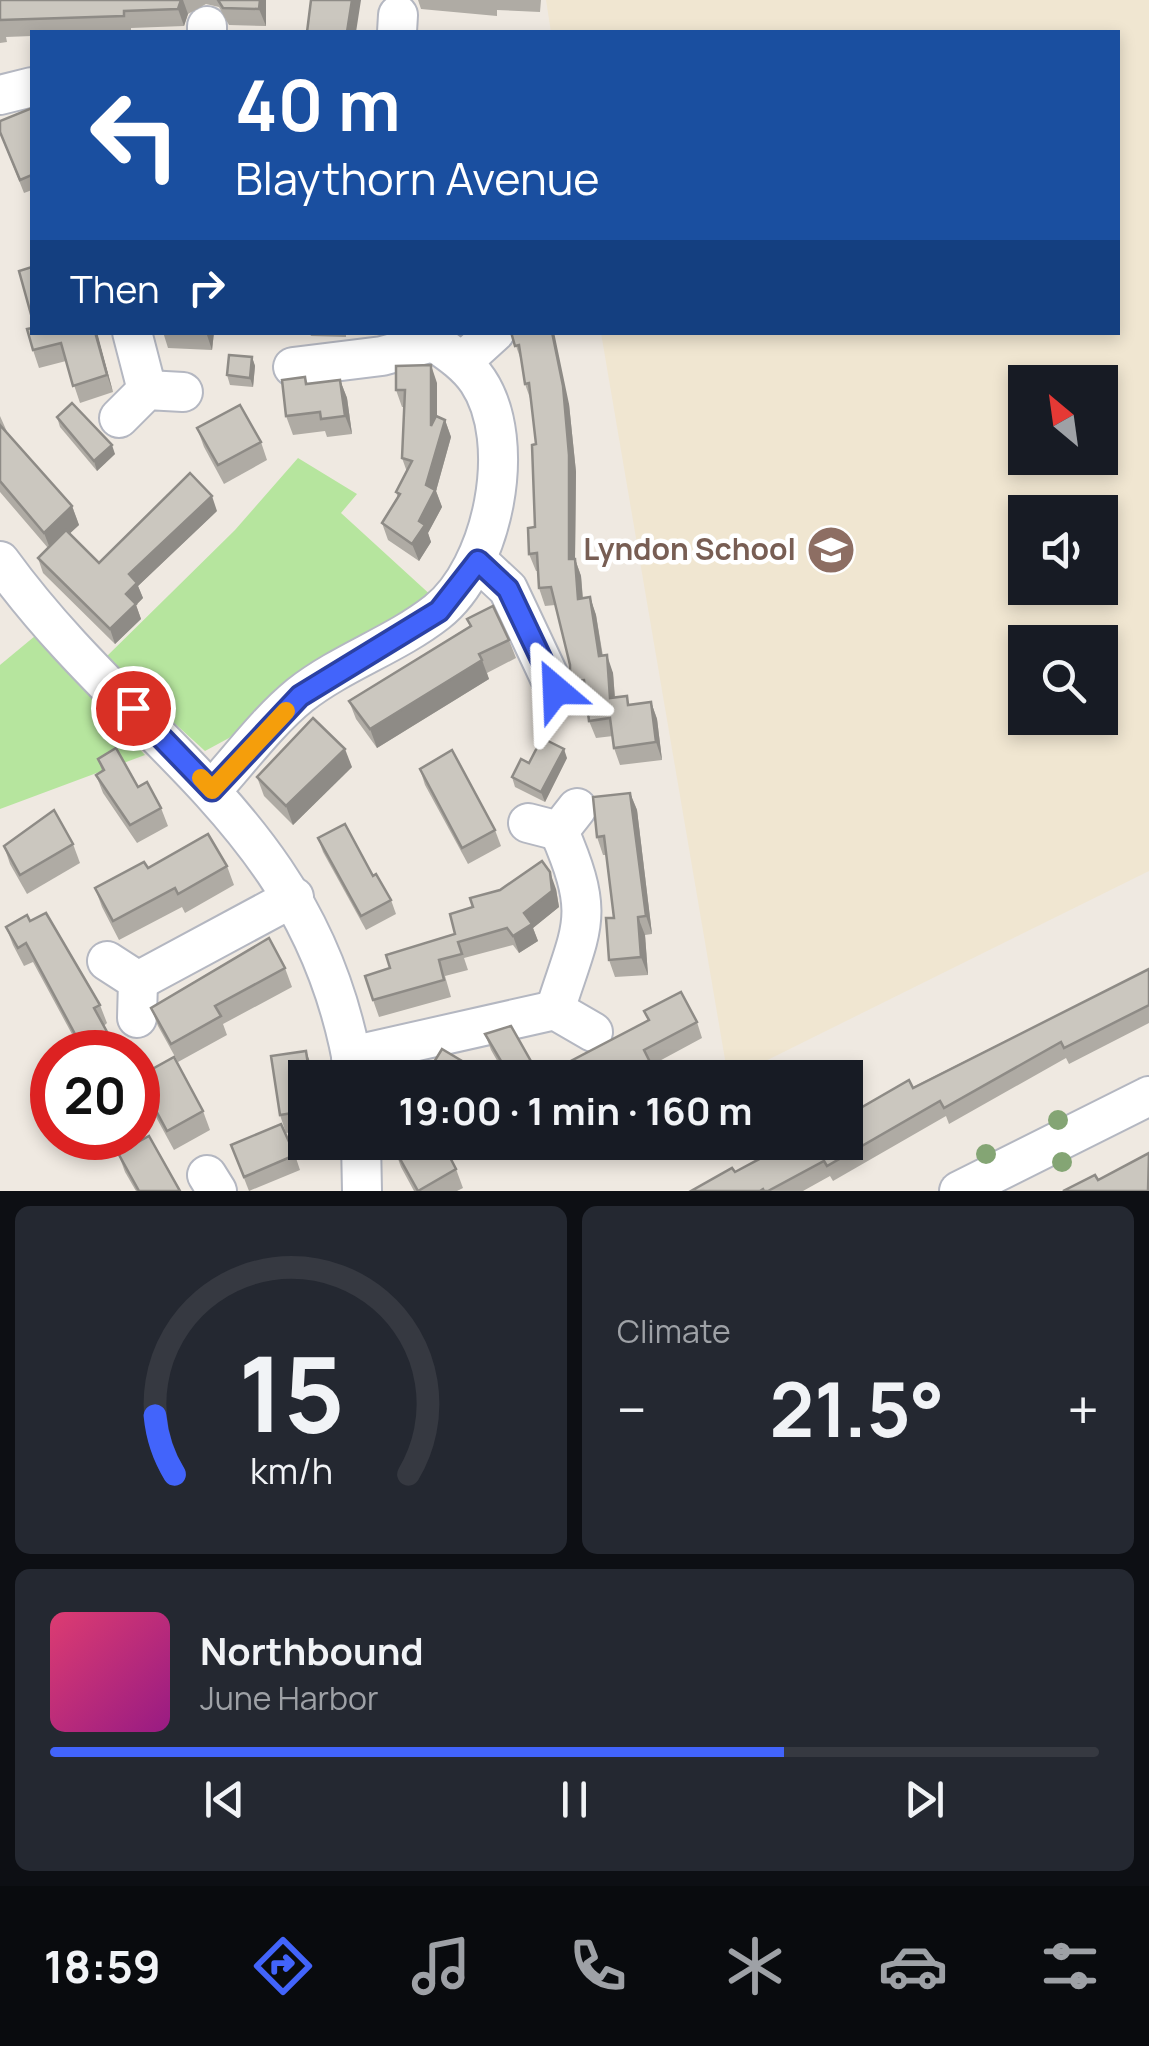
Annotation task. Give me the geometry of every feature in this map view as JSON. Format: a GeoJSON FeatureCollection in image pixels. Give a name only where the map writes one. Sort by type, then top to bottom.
{"type":"FeatureCollection","features":[{"type":"Feature","properties":{"kind":"street"},"geometry":{"type":"LineString","coordinates":[[0,95],[30,88]]}},
{"type":"Feature","properties":{"kind":"street"},"geometry":{"type":"LineString","coordinates":[[119,418],[165,392],[134,335]]}},
{"type":"Feature","properties":{"kind":"street"},"geometry":{"type":"LineString","coordinates":[[293,366],[382,356],[483,335]]}},
{"type":"Feature","properties":{"kind":"street"},"geometry":{"type":"LineString","coordinates":[[212,790],[300,696],[439,611],[478,561],[492,510],[496,433],[480,383],[439,346]]}},
{"type":"Feature","properties":{"kind":"street"},"geometry":{"type":"LineString","coordinates":[[0,561],[30,602],[212,790],[294,897],[333,980],[351,1060]]}},
{"type":"Feature","properties":{"kind":"street"},"geometry":{"type":"LineString","coordinates":[[478,561],[508,589],[556,690]]}},
{"type":"Feature","properties":{"kind":"street"},"geometry":{"type":"LineString","coordinates":[[555,821],[580,880],[585,915],[555,1010]]}},
{"type":"Feature","properties":{"kind":"street"},"geometry":{"type":"LineString","coordinates":[[127,987],[294,897]]}},
{"type":"Feature","properties":{"kind":"street"},"geometry":{"type":"LineString","coordinates":[[378,1060],[555,1010],[593,1032]]}},
{"type":"Feature","properties":{"kind":"street"},"geometry":{"type":"LineString","coordinates":[[959,1191],[1149,1096]]}},
{"type":"Feature","properties":{"kind":"street"},"geometry":{"type":"LineString","coordinates":[[361,1160],[362,1191]]}},
{"type":"Feature","properties":{"kind":"shaded area","name":"Lyndon School"},"geometry":{"type":"Polygon","coordinates":[[[546,0],[1149,0],[1149,871],[767,1060],[725,1060],[601,335],[1120,335],[1120,30],[551,30],[546,0]]]}},
{"type":"Feature","properties":{"kind":"green space"},"geometry":{"type":"Polygon","coordinates":[[[298,458],[357,494],[341,513],[434,598],[317,662],[229,738],[205,751],[104,659],[235,530],[298,458]]]}},
{"type":"Feature","properties":{"kind":"green space"},"geometry":{"type":"Polygon","coordinates":[[[35,636],[145,755],[0,809],[0,665],[35,636]]]}},
{"type":"Feature","properties":{"kind":"building"},"geometry":{"type":"Polygon","coordinates":[[[0,0],[181,0],[178,9],[124,11],[124,16],[0,20],[0,0]]]}},
{"type":"Feature","properties":{"kind":"building"},"geometry":{"type":"Polygon","coordinates":[[[218,0],[260,0],[259,9],[223,8],[218,0]]]}},
{"type":"Feature","properties":{"kind":"building"},"geometry":{"type":"Polygon","coordinates":[[[311,0],[352,0],[347,30],[307,30],[311,0]]]}},
{"type":"Feature","properties":{"kind":"building"},"geometry":{"type":"Polygon","coordinates":[[[30,109],[30,176],[20,180],[0,132],[0,121],[30,109]]]}},
{"type":"Feature","properties":{"kind":"building"},"geometry":{"type":"Polygon","coordinates":[[[30,268],[30,311],[19,271],[30,268]]]}},
{"type":"Feature","properties":{"kind":"building"},"geometry":{"type":"Polygon","coordinates":[[[27,329],[30,335],[96,335],[107,375],[73,386],[61,343],[33,350],[27,329]]]}},
{"type":"Feature","properties":{"kind":"building"},"geometry":{"type":"Polygon","coordinates":[[[512,335],[553,335],[563,386],[569,455],[569,559],[575,559],[578,599],[590,597],[599,656],[607,655],[610,698],[627,696],[628,705],[651,702],[656,742],[614,748],[610,718],[589,721],[584,680],[570,681],[570,665],[551,587],[539,588],[537,553],[529,554],[528,528],[535,527],[532,445],[536,444],[529,383],[525,384],[519,345],[515,346],[512,335]]]}},
{"type":"Feature","properties":{"kind":"building"},"geometry":{"type":"Polygon","coordinates":[[[229,355],[252,357],[250,378],[227,375],[229,355]]]}},
{"type":"Feature","properties":{"kind":"building"},"geometry":{"type":"Polygon","coordinates":[[[431,365],[431,426],[436,416],[445,420],[426,485],[435,490],[419,521],[425,525],[412,544],[382,523],[400,494],[396,492],[412,461],[402,458],[405,390],[396,390],[396,366],[431,365]]]}},
{"type":"Feature","properties":{"kind":"building"},"geometry":{"type":"Polygon","coordinates":[[[305,377],[306,384],[340,380],[345,416],[321,419],[320,412],[286,416],[282,380],[305,377]]]}},
{"type":"Feature","properties":{"kind":"building"},"geometry":{"type":"Polygon","coordinates":[[[72,403],[112,445],[94,461],[57,417],[72,403]]]}},
{"type":"Feature","properties":{"kind":"building"},"geometry":{"type":"Polygon","coordinates":[[[240,405],[261,442],[218,465],[197,428],[240,405]]]}},
{"type":"Feature","properties":{"kind":"building"},"geometry":{"type":"Polygon","coordinates":[[[0,425],[72,506],[44,533],[0,481],[0,425]]]}},
{"type":"Feature","properties":{"kind":"building"},"geometry":{"type":"Polygon","coordinates":[[[190,473],[212,496],[129,574],[137,583],[126,594],[136,604],[110,629],[38,558],[66,530],[99,563],[190,473]]]}},
{"type":"Feature","properties":{"kind":"building"},"geometry":{"type":"Polygon","coordinates":[[[493,606],[509,640],[479,654],[482,660],[370,729],[349,701],[471,626],[467,619],[493,606]]]}},
{"type":"Feature","properties":{"kind":"building"},"geometry":{"type":"Polygon","coordinates":[[[313,718],[345,749],[286,806],[257,777],[313,718]]]}},
{"type":"Feature","properties":{"kind":"building"},"geometry":{"type":"Polygon","coordinates":[[[542,738],[564,749],[541,792],[512,777],[521,759],[529,763],[542,738]]]}},
{"type":"Feature","properties":{"kind":"building"},"geometry":{"type":"Polygon","coordinates":[[[116,748],[138,787],[147,782],[161,808],[130,825],[96,775],[104,770],[98,759],[116,748]]]}},
{"type":"Feature","properties":{"kind":"building"},"geometry":{"type":"Polygon","coordinates":[[[452,750],[495,830],[462,848],[420,769],[452,750]]]}},
{"type":"Feature","properties":{"kind":"building"},"geometry":{"type":"Polygon","coordinates":[[[630,793],[646,916],[638,917],[641,957],[609,960],[606,918],[614,918],[604,836],[597,837],[593,797],[630,793]]]}},
{"type":"Feature","properties":{"kind":"building"},"geometry":{"type":"Polygon","coordinates":[[[54,810],[73,844],[20,875],[4,846],[54,810]]]}},
{"type":"Feature","properties":{"kind":"building"},"geometry":{"type":"Polygon","coordinates":[[[345,824],[391,900],[361,916],[318,838],[345,824]]]}},
{"type":"Feature","properties":{"kind":"building"},"geometry":{"type":"Polygon","coordinates":[[[208,834],[227,866],[178,894],[175,888],[113,921],[95,888],[144,862],[148,868],[208,834]]]}},
{"type":"Feature","properties":{"kind":"building"},"geometry":{"type":"Polygon","coordinates":[[[542,861],[550,872],[552,891],[524,913],[532,924],[513,936],[507,928],[458,942],[462,954],[439,960],[444,980],[373,1000],[365,976],[390,968],[386,955],[455,934],[450,914],[473,907],[470,898],[500,890],[542,861]]]}},
{"type":"Feature","properties":{"kind":"building"},"geometry":{"type":"Polygon","coordinates":[[[46,913],[100,1005],[94,1008],[106,1030],[73,1030],[26,943],[18,948],[6,927],[27,915],[30,921],[46,913]]]}},
{"type":"Feature","properties":{"kind":"building"},"geometry":{"type":"Polygon","coordinates":[[[269,938],[285,968],[215,1006],[221,1016],[171,1044],[151,1008],[269,938]]]}},
{"type":"Feature","properties":{"kind":"building"},"geometry":{"type":"Polygon","coordinates":[[[1149,969],[1149,1005],[1064,1048],[1061,1042],[944,1108],[940,1101],[863,1145],[863,1107],[909,1080],[913,1088],[1149,969]]]}},
{"type":"Feature","properties":{"kind":"building"},"geometry":{"type":"Polygon","coordinates":[[[681,992],[697,1022],[644,1050],[649,1060],[573,1060],[649,1020],[644,1011],[681,992]]]}},
{"type":"Feature","properties":{"kind":"building"},"geometry":{"type":"Polygon","coordinates":[[[511,1026],[530,1060],[500,1060],[485,1034],[511,1026]]]}},
{"type":"Feature","properties":{"kind":"building"},"geometry":{"type":"Polygon","coordinates":[[[442,1049],[460,1060],[435,1060],[442,1049]]]}},
{"type":"Feature","properties":{"kind":"building"},"geometry":{"type":"Polygon","coordinates":[[[306,1051],[307,1060],[288,1060],[288,1114],[280,1115],[271,1056],[306,1051]]]}},
{"type":"Feature","properties":{"kind":"building"},"geometry":{"type":"Polygon","coordinates":[[[174,1057],[203,1111],[167,1131],[160,1118],[160,1065],[174,1057]]]}},
{"type":"Feature","properties":{"kind":"building"},"geometry":{"type":"Polygon","coordinates":[[[281,1124],[288,1140],[288,1158],[244,1177],[231,1145],[281,1124]]]}},
{"type":"Feature","properties":{"kind":"building"},"geometry":{"type":"Polygon","coordinates":[[[1149,1153],[1148,1191],[1063,1191],[1095,1175],[1098,1180],[1149,1153]]]}},
{"type":"Feature","properties":{"kind":"building"},"geometry":{"type":"Polygon","coordinates":[[[160,1156],[180,1191],[139,1191],[122,1160],[160,1160],[160,1156]]]}},
{"type":"Feature","properties":{"kind":"building"},"geometry":{"type":"Polygon","coordinates":[[[401,1160],[451,1160],[456,1169],[418,1191],[401,1160]]]}},
{"type":"Feature","properties":{"kind":"building"},"geometry":{"type":"Polygon","coordinates":[[[757,1160],[837,1160],[827,1166],[824,1161],[768,1191],[691,1191],[732,1168],[735,1172],[757,1160]]]}},
{"type":"Feature","properties":{"kind":"slow traffic"},"geometry":{"type":"LineString","coordinates":[[201,778],[212,790],[286,711]]}},
{"type":"Feature","properties":{"kind":"place","name":"Lyndon School"},"geometry":{"type":"Point","coordinates":[831,550]}},
{"type":"Feature","properties":{"kind":"route"},"geometry":{"type":"LineString","coordinates":[[133,708],[212,790],[300,696],[439,611],[478,561],[508,589],[556,690]]}}]}
